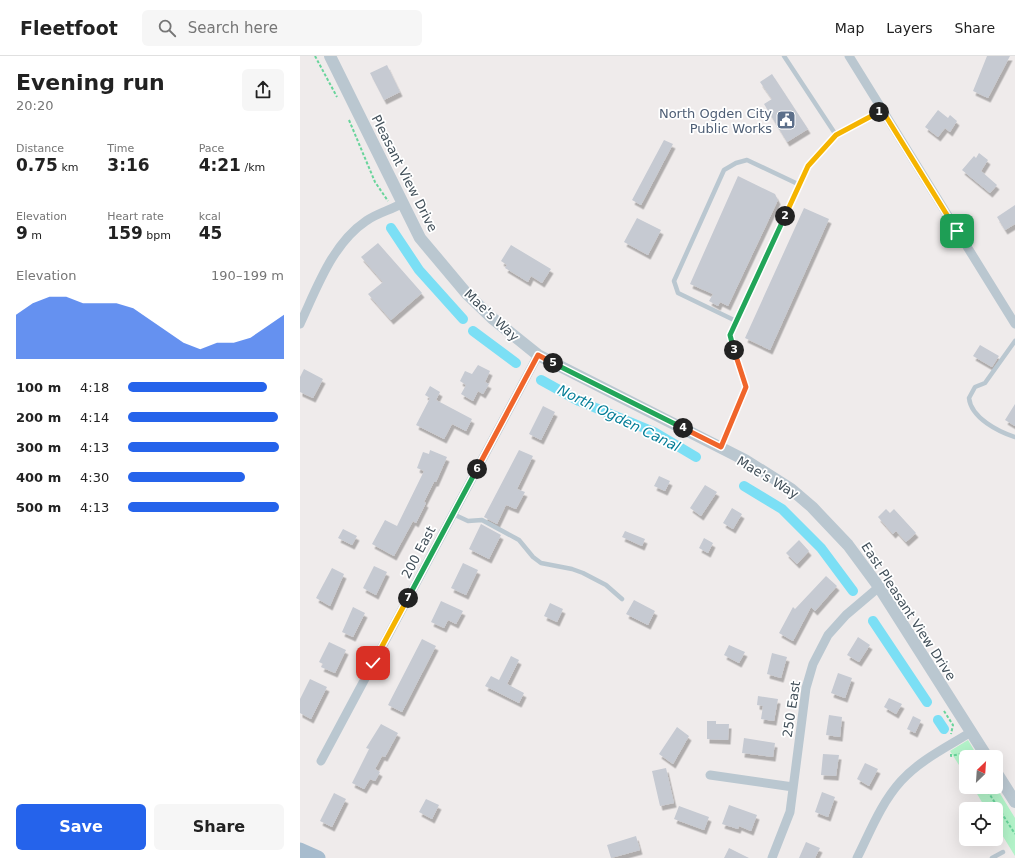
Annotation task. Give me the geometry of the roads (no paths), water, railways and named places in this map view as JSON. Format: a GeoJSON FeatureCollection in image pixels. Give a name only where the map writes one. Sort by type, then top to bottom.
{"type":"FeatureCollection","features":[{"type":"Feature","properties":{"kind":"main road"},"geometry":{"type":"LineString","coordinates":[[300,850],[318,858]]}},
{"type":"Feature","properties":{"kind":"street","name":"Pleasant View Drive"},"geometry":{"type":"LineString","coordinates":[[330,56],[420,238],[467,294]]}},
{"type":"Feature","properties":{"kind":"street"},"geometry":{"type":"LineString","coordinates":[[849,56],[1015,324]]}},
{"type":"Feature","properties":{"kind":"street"},"geometry":{"type":"LineString","coordinates":[[300,324],[327,268],[345,240],[367,220],[403,203]]}},
{"type":"Feature","properties":{"kind":"street","name":"East Pleasant View Drive"},"geometry":{"type":"LineString","coordinates":[[467,294],[492,318],[538,355],[721,447],[771,475],[812,507],[848,545],[879,587],[983,750]]}},
{"type":"Feature","properties":{"kind":"street","name":"200 East"},"geometry":{"type":"LineString","coordinates":[[321,761],[538,355]]}},
{"type":"Feature","properties":{"kind":"street","name":"250 East"},"geometry":{"type":"LineString","coordinates":[[772,858],[790,812],[806,688],[813,664],[828,635],[846,615],[879,587]]}},
{"type":"Feature","properties":{"kind":"street"},"geometry":{"type":"LineString","coordinates":[[857,858],[882,808],[900,781],[922,762],[971,732]]}},
{"type":"Feature","properties":{"kind":"street"},"geometry":{"type":"LineString","coordinates":[[710,775],[793,787]]}},
{"type":"Feature","properties":{"kind":"street"},"geometry":{"type":"LineString","coordinates":[[1003,783],[1015,802]]}},
{"type":"Feature","properties":{"kind":"lane"},"geometry":{"type":"LineString","coordinates":[[784,56],[836,135]]}},
{"type":"Feature","properties":{"kind":"lane"},"geometry":{"type":"LineString","coordinates":[[721,447],[746,387],[730,335],[808,166],[836,135],[882,110]]}},
{"type":"Feature","properties":{"kind":"lane"},"geometry":{"type":"LineString","coordinates":[[736,321],[678,293],[674,281],[724,170],[736,163],[747,160],[800,185]]}},
{"type":"Feature","properties":{"kind":"lane"},"geometry":{"type":"LineString","coordinates":[[1015,341],[985,383],[975,387],[969,398],[977,414],[1002,433],[1015,437]]}},
{"type":"Feature","properties":{"kind":"lane"},"geometry":{"type":"LineString","coordinates":[[453,514],[468,521],[482,520],[519,540],[540,563],[572,569],[583,573],[606,585],[622,599]]}},
{"type":"Feature","properties":{"kind":"lane"},"geometry":{"type":"LineString","coordinates":[[992,858],[1003,852]]}},
{"type":"Feature","properties":{"kind":"waterway","name":"North Ogden Canal"},"geometry":{"type":"LineString","coordinates":[[391,228],[419,270],[463,319]]}},
{"type":"Feature","properties":{"kind":"waterway","name":"North Ogden Canal"},"geometry":{"type":"LineString","coordinates":[[473,331],[516,363]]}},
{"type":"Feature","properties":{"kind":"waterway","name":"North Ogden Canal"},"geometry":{"type":"LineString","coordinates":[[541,380],[579,401],[654,432],[696,457]]}},
{"type":"Feature","properties":{"kind":"waterway","name":"North Ogden Canal"},"geometry":{"type":"LineString","coordinates":[[744,486],[782,509],[821,548],[853,591]]}},
{"type":"Feature","properties":{"kind":"waterway","name":"North Ogden Canal"},"geometry":{"type":"LineString","coordinates":[[873,621],[927,702]]}},
{"type":"Feature","properties":{"kind":"waterway","name":"North Ogden Canal"},"geometry":{"type":"LineString","coordinates":[[938,720],[944,729]]}},
{"type":"Feature","properties":{"kind":"place","name":"North Ogden City Public Works"},"geometry":{"type":"Point","coordinates":[786,120]}}]}
